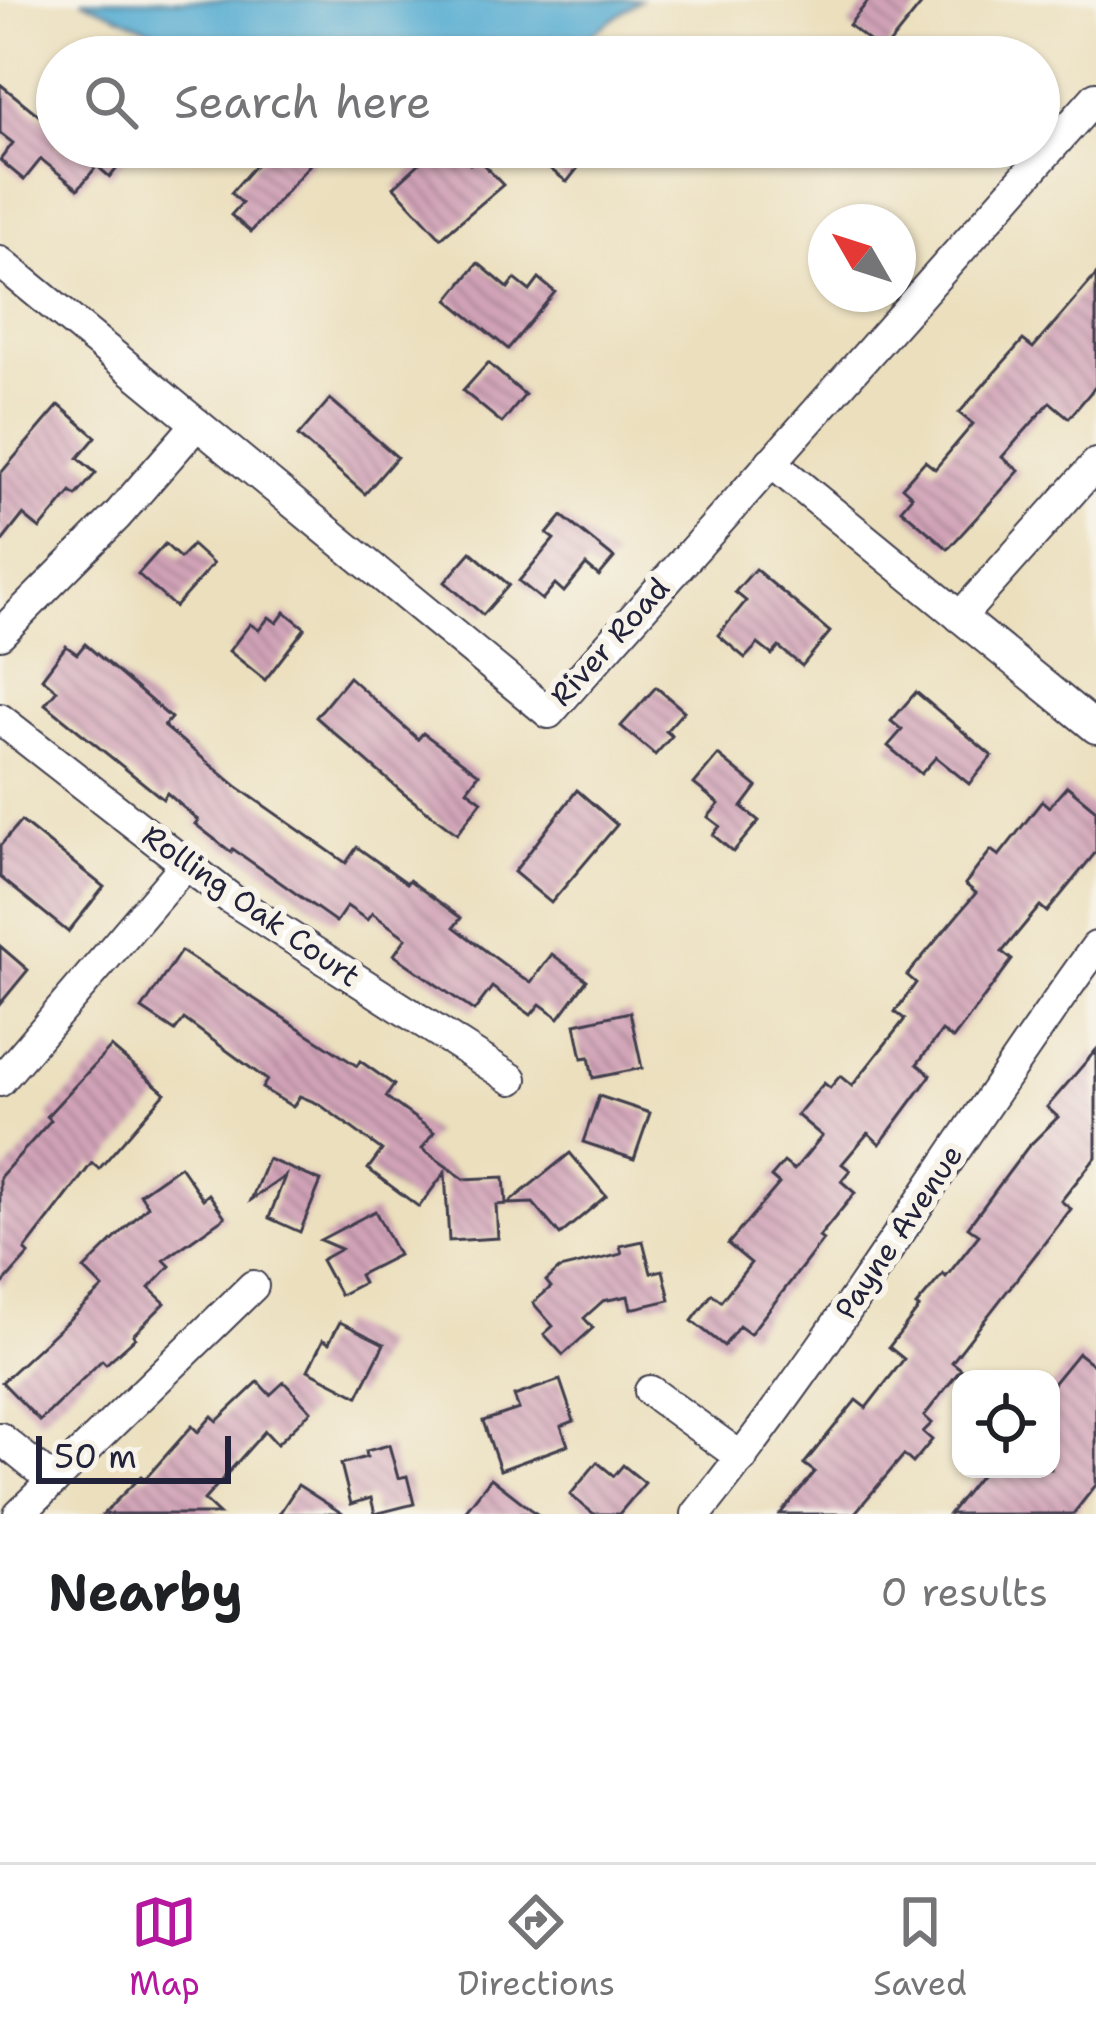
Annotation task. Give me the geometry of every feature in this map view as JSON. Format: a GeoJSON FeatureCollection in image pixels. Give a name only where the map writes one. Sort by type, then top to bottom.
{"type":"FeatureCollection","features":[{"type":"Feature","properties":{"kind":"street","name":"River Road"},"geometry":{"type":"LineString","coordinates":[[1060,137],[1096,97]]}},
{"type":"Feature","properties":{"kind":"street","name":"River Road"},"geometry":{"type":"LineString","coordinates":[[0,262],[549,713],[1033,168]]}},
{"type":"Feature","properties":{"kind":"street"},"geometry":{"type":"LineString","coordinates":[[0,634],[117,516],[197,424]]}},
{"type":"Feature","properties":{"kind":"street"},"geometry":{"type":"LineString","coordinates":[[771,462],[1096,728]]}},
{"type":"Feature","properties":{"kind":"street"},"geometry":{"type":"LineString","coordinates":[[960,617],[1096,464]]}},
{"type":"Feature","properties":{"kind":"street","name":"Rolling Oak Court"},"geometry":{"type":"LineString","coordinates":[[0,718],[184,866],[512,1079]]}},
{"type":"Feature","properties":{"kind":"street"},"geometry":{"type":"LineString","coordinates":[[0,1081],[184,866]]}},
{"type":"Feature","properties":{"kind":"street","name":"Payne Avenue"},"geometry":{"type":"LineString","coordinates":[[697,1514],[832,1333],[1006,1072],[1096,947]]}},
{"type":"Feature","properties":{"kind":"street"},"geometry":{"type":"LineString","coordinates":[[19,1514],[253,1286]]}},
{"type":"Feature","properties":{"kind":"street"},"geometry":{"type":"LineString","coordinates":[[650,1391],[742,1457]]}},
{"type":"Feature","properties":{"kind":"street"},"geometry":{"type":"LineString","coordinates":[[0,1438],[53,1481]]}},
{"type":"Feature","properties":{"kind":"water"},"geometry":{"type":"Polygon","coordinates":[[[81,0],[640,0],[589,36],[171,36],[81,0]]]}},
{"type":"Feature","properties":{"kind":"building"},"geometry":{"type":"Polygon","coordinates":[[[869,0],[925,0],[896,36],[863,36],[849,25],[869,0]]]}},
{"type":"Feature","properties":{"kind":"building"},"geometry":{"type":"Polygon","coordinates":[[[0,84],[36,113],[36,165],[24,180],[0,160],[13,143],[0,133],[0,84]]]}},
{"type":"Feature","properties":{"kind":"building"},"geometry":{"type":"Polygon","coordinates":[[[52,168],[95,168],[78,189],[52,168]]]}},
{"type":"Feature","properties":{"kind":"building"},"geometry":{"type":"Polygon","coordinates":[[[253,168],[307,168],[251,232],[231,215],[242,203],[231,193],[253,168]]]}},
{"type":"Feature","properties":{"kind":"building"},"geometry":{"type":"Polygon","coordinates":[[[414,168],[487,168],[503,185],[441,238],[394,187],[414,168]]]}},
{"type":"Feature","properties":{"kind":"building"},"geometry":{"type":"Polygon","coordinates":[[[549,168],[578,168],[567,182],[549,168]]]}},
{"type":"Feature","properties":{"kind":"building"},"geometry":{"type":"Polygon","coordinates":[[[478,263],[508,288],[515,279],[530,291],[539,279],[555,292],[508,349],[448,300],[478,263]]]}},
{"type":"Feature","properties":{"kind":"building"},"geometry":{"type":"Polygon","coordinates":[[[1096,275],[1096,386],[1069,418],[1050,402],[1002,457],[1019,471],[948,549],[901,509],[912,496],[902,487],[925,461],[935,469],[973,424],[959,413],[1023,340],[1033,348],[1096,275]]]}},
{"type":"Feature","properties":{"kind":"building"},"geometry":{"type":"Polygon","coordinates":[[[488,363],[525,395],[502,423],[463,391],[488,363]]]}},
{"type":"Feature","properties":{"kind":"building"},"geometry":{"type":"Polygon","coordinates":[[[330,399],[397,457],[365,494],[298,436],[330,399]]]}},
{"type":"Feature","properties":{"kind":"building"},"geometry":{"type":"Polygon","coordinates":[[[59,405],[96,437],[78,458],[96,473],[76,496],[71,492],[40,529],[23,515],[0,544],[0,474],[59,405]]]}},
{"type":"Feature","properties":{"kind":"building"},"geometry":{"type":"Polygon","coordinates":[[[562,516],[614,558],[599,576],[586,565],[564,592],[555,584],[542,600],[519,581],[554,539],[547,534],[562,516]]]}},
{"type":"Feature","properties":{"kind":"building"},"geometry":{"type":"Polygon","coordinates":[[[165,544],[180,558],[192,545],[213,564],[175,607],[138,574],[165,544]]]}},
{"type":"Feature","properties":{"kind":"building"},"geometry":{"type":"Polygon","coordinates":[[[471,552],[509,585],[483,615],[445,582],[471,552]]]}},
{"type":"Feature","properties":{"kind":"building"},"geometry":{"type":"Polygon","coordinates":[[[755,569],[830,632],[802,666],[779,647],[772,655],[758,644],[745,658],[718,635],[746,601],[735,592],[755,569]]]}},
{"type":"Feature","properties":{"kind":"building"},"geometry":{"type":"Polygon","coordinates":[[[285,612],[305,628],[265,680],[229,651],[250,624],[259,630],[269,617],[277,623],[285,612]]]}},
{"type":"Feature","properties":{"kind":"building"},"geometry":{"type":"Polygon","coordinates":[[[85,644],[171,718],[164,726],[236,786],[346,863],[357,847],[407,883],[409,880],[461,918],[454,927],[522,978],[531,982],[552,954],[587,980],[559,1018],[540,1004],[531,1015],[492,987],[474,1011],[394,955],[406,938],[372,913],[367,920],[347,906],[336,922],[233,849],[231,852],[195,824],[198,820],[167,793],[163,799],[45,704],[57,690],[42,678],[66,646],[77,654],[85,644]]]}},
{"type":"Feature","properties":{"kind":"building"},"geometry":{"type":"Polygon","coordinates":[[[349,677],[418,739],[423,733],[479,774],[467,790],[482,801],[457,834],[316,717],[349,677]]]}},
{"type":"Feature","properties":{"kind":"building"},"geometry":{"type":"Polygon","coordinates":[[[656,687],[684,711],[666,731],[672,736],[655,755],[621,726],[656,687]]]}},
{"type":"Feature","properties":{"kind":"building"},"geometry":{"type":"Polygon","coordinates":[[[916,692],[992,756],[969,784],[936,757],[921,774],[888,746],[902,730],[891,721],[916,692]]]}},
{"type":"Feature","properties":{"kind":"building"},"geometry":{"type":"Polygon","coordinates":[[[718,755],[757,787],[742,807],[759,821],[733,852],[713,835],[720,826],[708,817],[719,804],[694,784],[718,755]]]}},
{"type":"Feature","properties":{"kind":"building"},"geometry":{"type":"Polygon","coordinates":[[[1067,786],[1096,810],[1096,852],[1047,912],[1040,906],[1002,952],[1012,960],[953,1039],[942,1031],[917,1064],[931,1075],[880,1144],[868,1133],[842,1164],[850,1170],[841,1181],[855,1193],[819,1237],[823,1240],[750,1334],[739,1326],[724,1346],[692,1321],[712,1294],[721,1301],[751,1263],[728,1244],[779,1184],[771,1177],[784,1162],[794,1170],[822,1136],[797,1115],[824,1083],[830,1088],[840,1076],[852,1086],[905,1019],[895,1012],[916,983],[907,975],[976,893],[965,884],[991,850],[999,856],[1042,801],[1049,807],[1067,786]]]}},
{"type":"Feature","properties":{"kind":"building"},"geometry":{"type":"Polygon","coordinates":[[[577,790],[617,825],[551,903],[514,872],[577,790]]]}},
{"type":"Feature","properties":{"kind":"building"},"geometry":{"type":"Polygon","coordinates":[[[21,821],[104,887],[68,932],[0,877],[0,846],[21,821]]]}},
{"type":"Feature","properties":{"kind":"building"},"geometry":{"type":"Polygon","coordinates":[[[0,946],[28,970],[0,1004],[0,946]]]}},
{"type":"Feature","properties":{"kind":"building"},"geometry":{"type":"Polygon","coordinates":[[[181,951],[357,1066],[360,1061],[394,1085],[386,1097],[434,1132],[422,1149],[464,1179],[504,1177],[506,1204],[496,1205],[498,1238],[449,1241],[445,1172],[419,1207],[368,1169],[382,1150],[319,1104],[300,1096],[293,1107],[262,1088],[267,1080],[184,1019],[175,1031],[142,1009],[181,951]]]}},
{"type":"Feature","properties":{"kind":"building"},"geometry":{"type":"Polygon","coordinates":[[[630,1012],[642,1068],[593,1078],[589,1057],[582,1058],[575,1024],[630,1012]]]}},
{"type":"Feature","properties":{"kind":"building"},"geometry":{"type":"Polygon","coordinates":[[[111,1047],[165,1093],[99,1169],[92,1163],[25,1250],[29,1254],[0,1287],[0,1177],[51,1120],[47,1116],[111,1047]]]}},
{"type":"Feature","properties":{"kind":"building"},"geometry":{"type":"Polygon","coordinates":[[[1096,1050],[1096,1157],[1061,1201],[1071,1209],[952,1362],[961,1369],[952,1370],[952,1380],[924,1416],[932,1423],[923,1432],[932,1440],[913,1463],[904,1455],[854,1514],[780,1514],[815,1472],[804,1464],[856,1400],[866,1408],[904,1359],[889,1347],[919,1308],[916,1306],[979,1235],[968,1227],[1027,1148],[1058,1117],[1047,1107],[1096,1050]]]}},
{"type":"Feature","properties":{"kind":"building"},"geometry":{"type":"Polygon","coordinates":[[[599,1096],[650,1113],[634,1159],[583,1142],[599,1096]]]}},
{"type":"Feature","properties":{"kind":"building"},"geometry":{"type":"Polygon","coordinates":[[[570,1153],[606,1196],[560,1235],[533,1203],[507,1204],[570,1153]]]}},
{"type":"Feature","properties":{"kind":"building"},"geometry":{"type":"Polygon","coordinates":[[[268,1159],[321,1181],[300,1232],[269,1218],[285,1176],[251,1200],[268,1159]]]}},
{"type":"Feature","properties":{"kind":"building"},"geometry":{"type":"Polygon","coordinates":[[[180,1166],[203,1199],[209,1194],[225,1217],[164,1260],[170,1266],[149,1288],[165,1303],[135,1338],[106,1364],[102,1360],[40,1421],[2,1382],[103,1288],[84,1269],[148,1206],[140,1194],[180,1166]]]}},
{"type":"Feature","properties":{"kind":"building"},"geometry":{"type":"Polygon","coordinates":[[[375,1211],[398,1255],[359,1275],[363,1283],[340,1295],[321,1260],[341,1249],[320,1240],[375,1211]]]}},
{"type":"Feature","properties":{"kind":"building"},"geometry":{"type":"Polygon","coordinates":[[[643,1241],[651,1273],[663,1270],[670,1300],[631,1309],[628,1296],[603,1301],[584,1318],[593,1328],[563,1355],[544,1334],[553,1326],[533,1303],[551,1287],[546,1281],[559,1269],[622,1254],[620,1246],[643,1241]]]}},
{"type":"Feature","properties":{"kind":"building"},"geometry":{"type":"Polygon","coordinates":[[[340,1322],[384,1344],[358,1396],[308,1370],[323,1340],[329,1343],[340,1322]]]}},
{"type":"Feature","properties":{"kind":"building"},"geometry":{"type":"Polygon","coordinates":[[[1078,1353],[1096,1367],[1096,1485],[1073,1514],[949,1514],[978,1478],[1060,1478],[1060,1375],[1078,1353]]]}},
{"type":"Feature","properties":{"kind":"building"},"geometry":{"type":"Polygon","coordinates":[[[560,1380],[574,1421],[561,1426],[568,1445],[500,1470],[483,1421],[519,1409],[514,1396],[560,1380]]]}},
{"type":"Feature","properties":{"kind":"building"},"geometry":{"type":"Polygon","coordinates":[[[258,1382],[270,1395],[284,1382],[311,1411],[277,1444],[265,1431],[204,1500],[219,1514],[103,1514],[141,1476],[145,1479],[192,1426],[198,1432],[212,1416],[217,1421],[258,1382]]]}},
{"type":"Feature","properties":{"kind":"building"},"geometry":{"type":"Polygon","coordinates":[[[389,1445],[398,1478],[407,1476],[414,1504],[375,1514],[371,1498],[351,1504],[341,1464],[389,1445]]]}},
{"type":"Feature","properties":{"kind":"building"},"geometry":{"type":"Polygon","coordinates":[[[597,1462],[614,1476],[623,1465],[645,1483],[619,1514],[594,1514],[570,1495],[597,1462]]]}},
{"type":"Feature","properties":{"kind":"building"},"geometry":{"type":"Polygon","coordinates":[[[491,1478],[537,1514],[463,1514],[491,1478]]]}},
{"type":"Feature","properties":{"kind":"building"},"geometry":{"type":"Polygon","coordinates":[[[298,1485],[343,1514],[279,1514],[298,1485]]]}}]}
